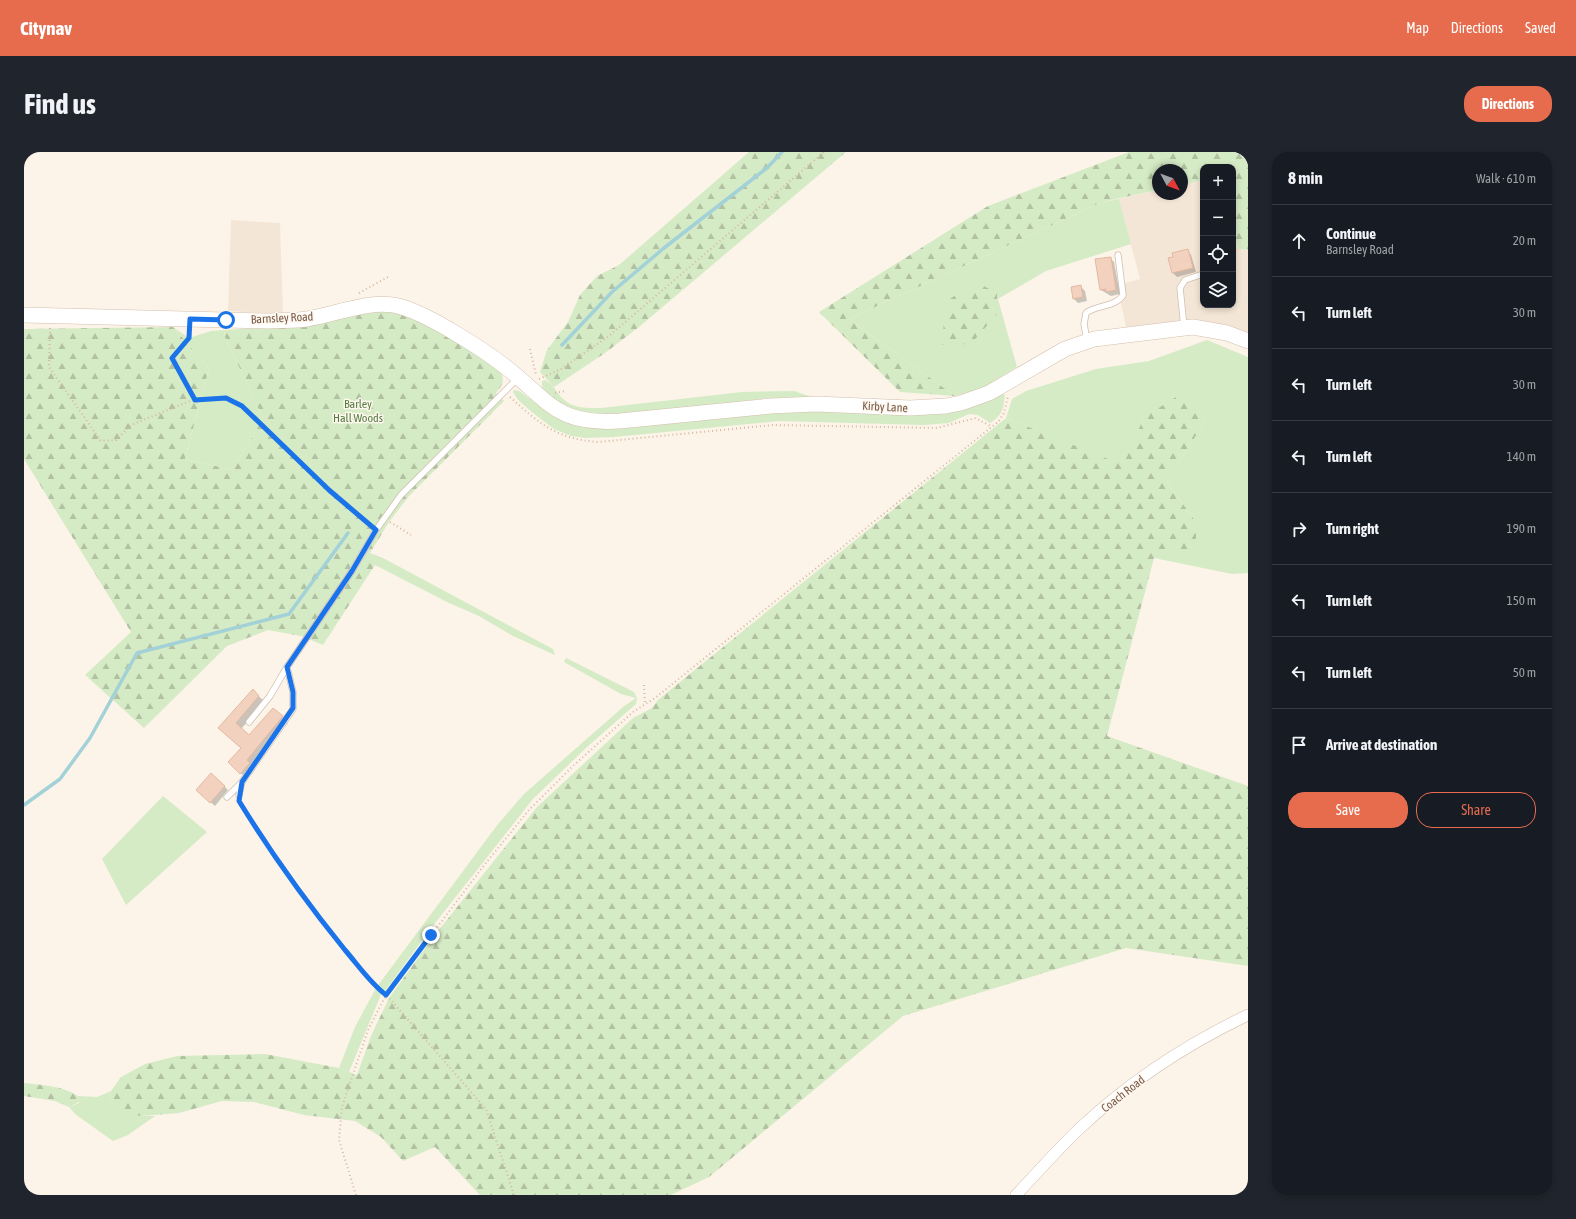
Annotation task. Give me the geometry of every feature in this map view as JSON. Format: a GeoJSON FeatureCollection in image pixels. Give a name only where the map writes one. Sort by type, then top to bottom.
{"type":"FeatureCollection","features":[{"type":"Feature","properties":{"kind":"main road","name":"Barnsley Road"},"geometry":{"type":"LineString","coordinates":[[24,315],[50,317],[268,321],[306,319],[371,305],[393,305],[410,310],[434,322],[496,360],[518,378]]}},
{"type":"Feature","properties":{"kind":"main road","name":"Kirby Lane"},"geometry":{"type":"LineString","coordinates":[[518,378],[554,409],[578,419],[595,422],[628,421],[771,406],[816,404],[910,408],[946,406],[973,399],[1004,386],[1065,349],[1088,342],[1184,328],[1227,333],[1248,341]]}},
{"type":"Feature","properties":{"kind":"street","name":"Coach Road"},"geometry":{"type":"LineString","coordinates":[[1016,1195],[1080,1129],[1132,1084],[1180,1052],[1248,1015]]}},
{"type":"Feature","properties":{"kind":"lane"},"geometry":{"type":"LineString","coordinates":[[1088,342],[1084,324],[1086,313],[1090,310],[1117,301],[1122,295],[1118,255]]}},
{"type":"Feature","properties":{"kind":"lane"},"geometry":{"type":"LineString","coordinates":[[1184,328],[1180,288],[1185,280],[1200,275]]}},
{"type":"Feature","properties":{"kind":"lane"},"geometry":{"type":"LineString","coordinates":[[249,722],[270,696],[287,667],[352,571],[376,530],[401,495],[518,378]]}},
{"type":"Feature","properties":{"kind":"lane"},"geometry":{"type":"LineString","coordinates":[[227,798],[242,782],[293,708],[293,692],[287,667]]}},
{"type":"Feature","properties":{"kind":"lane"},"geometry":{"type":"LineString","coordinates":[[239,795],[242,782]]}},
{"type":"Feature","properties":{"kind":"path"},"geometry":{"type":"LineString","coordinates":[[530,349],[537,380],[562,369],[609,336],[824,152]]}},
{"type":"Feature","properties":{"kind":"path"},"geometry":{"type":"LineString","coordinates":[[50,317],[49,367],[101,441],[116,440],[131,425],[195,400],[226,398],[242,406],[329,490],[376,530]]}},
{"type":"Feature","properties":{"kind":"path"},"geometry":{"type":"LineString","coordinates":[[190,319],[189,338],[172,358],[195,400]]}},
{"type":"Feature","properties":{"kind":"path"},"geometry":{"type":"LineString","coordinates":[[356,1195],[339,1140],[342,1107],[368,1030],[386,995],[485,864],[529,810],[572,766],[633,712],[645,705],[990,426],[999,421],[1004,413],[1008,398],[1004,386]]}},
{"type":"Feature","properties":{"kind":"path"},"geometry":{"type":"LineString","coordinates":[[504,392],[535,419],[555,433],[581,441],[599,442],[773,425],[937,428],[976,418],[990,426]]}},
{"type":"Feature","properties":{"kind":"path"},"geometry":{"type":"LineString","coordinates":[[384,518],[411,535]]}},
{"type":"Feature","properties":{"kind":"path"},"geometry":{"type":"LineString","coordinates":[[644,685],[645,705]]}},
{"type":"Feature","properties":{"kind":"path"},"geometry":{"type":"LineString","coordinates":[[239,795],[239,801],[243,808],[334,936],[376,988],[386,995],[486,1109],[514,1195]]}},
{"type":"Feature","properties":{"kind":"shaded area"},"geometry":{"type":"Polygon","coordinates":[[[1200,181],[1200,308],[1236,308],[1236,238],[1238,249],[1248,250],[1248,335],[1187,321],[1126,327],[1117,285],[1140,279],[1119,199],[1152,191],[1152,200],[1188,200],[1188,184],[1200,181]]]}},
{"type":"Feature","properties":{"kind":"shaded area"},"geometry":{"type":"Polygon","coordinates":[[[231,220],[280,223],[283,314],[228,311],[231,220]]]}},
{"type":"Feature","properties":{"kind":"green space"},"geometry":{"type":"Polygon","coordinates":[[[749,152],[846,152],[639,327],[605,353],[554,387],[540,372],[547,350],[568,322],[580,295],[597,276],[619,265],[749,152]]]}},
{"type":"Feature","properties":{"kind":"green space"},"geometry":{"type":"Polygon","coordinates":[[[1129,152],[1248,152],[1248,250],[1238,249],[1236,238],[1236,164],[1200,164],[1200,181],[1188,184],[1188,164],[1152,164],[1152,191],[1102,202],[849,319],[955,396],[900,392],[819,312],[988,206],[1129,152]]]}},
{"type":"Feature","properties":{"kind":"green space"},"geometry":{"type":"Polygon","coordinates":[[[1119,199],[1131,244],[1046,271],[998,299],[1017,367],[981,389],[955,396],[849,319],[1102,202],[1119,199]]]}},
{"type":"Feature","properties":{"kind":"green space"},"geometry":{"type":"Polygon","coordinates":[[[978,283],[997,293],[997,314],[971,344],[942,345],[945,309],[951,298],[978,283]]]}},
{"type":"Feature","properties":{"kind":"green space","name":"Barley Hall Woods"},"geometry":{"type":"Polygon","coordinates":[[[373,310],[398,313],[435,328],[500,371],[502,382],[496,393],[504,401],[409,496],[389,522],[370,553],[375,565],[323,645],[301,636],[268,630],[227,646],[144,728],[85,675],[131,632],[24,459],[24,329],[173,327],[209,368],[185,459],[233,470],[263,418],[225,337],[224,330],[305,325],[373,310]]]}},
{"type":"Feature","properties":{"kind":"green space"},"geometry":{"type":"Polygon","coordinates":[[[173,327],[189,338],[211,331],[224,330],[225,337],[263,418],[233,470],[185,459],[209,368],[173,327]]]}},
{"type":"Feature","properties":{"kind":"green space"},"geometry":{"type":"Polygon","coordinates":[[[1207,340],[1248,357],[1248,573],[1232,574],[1154,558],[1196,522],[1167,482],[1205,421],[1144,417],[1123,466],[1006,418],[1012,399],[1026,391],[1096,369],[1149,361],[1207,340]]]}},
{"type":"Feature","properties":{"kind":"green space"},"geometry":{"type":"Polygon","coordinates":[[[545,380],[550,383],[566,402],[585,408],[601,408],[742,392],[794,391],[812,397],[768,398],[668,411],[601,417],[564,409],[542,391],[542,381],[545,380]]]}},
{"type":"Feature","properties":{"kind":"green space"},"geometry":{"type":"Polygon","coordinates":[[[514,390],[519,391],[539,405],[577,426],[804,409],[897,414],[1000,393],[1005,395],[1002,411],[998,417],[990,423],[978,415],[969,414],[949,423],[924,425],[779,421],[614,437],[585,438],[571,436],[554,429],[518,400],[513,392],[514,390]]]}},
{"type":"Feature","properties":{"kind":"green space"},"geometry":{"type":"Polygon","coordinates":[[[1184,392],[1205,421],[1167,482],[1196,522],[1196,547],[1154,558],[1107,736],[1248,786],[1248,966],[1126,948],[903,1016],[709,1177],[671,1195],[480,1195],[435,1147],[403,1161],[381,1137],[355,1121],[304,1115],[254,1102],[222,1101],[179,1113],[141,1116],[119,1112],[110,1102],[111,1091],[121,1077],[145,1064],[177,1056],[265,1054],[339,1068],[357,1075],[371,1036],[389,998],[434,936],[537,807],[633,718],[652,708],[658,700],[1006,418],[1123,465],[1144,417],[1184,392]]]}},
{"type":"Feature","properties":{"kind":"green space"},"geometry":{"type":"Polygon","coordinates":[[[370,553],[383,558],[553,649],[555,655],[513,636],[479,616],[449,603],[375,565],[370,553]]]}},
{"type":"Feature","properties":{"kind":"green space"},"geometry":{"type":"Polygon","coordinates":[[[566,658],[634,692],[637,698],[636,704],[587,747],[533,799],[432,927],[385,991],[382,992],[349,1072],[339,1068],[355,1027],[376,988],[498,824],[524,794],[623,707],[636,698],[621,694],[564,662],[566,658]]]}},
{"type":"Feature","properties":{"kind":"green space"},"geometry":{"type":"Polygon","coordinates":[[[163,796],[207,832],[126,905],[102,859],[163,796]]]}},
{"type":"Feature","properties":{"kind":"green space"},"geometry":{"type":"Polygon","coordinates":[[[24,1083],[52,1086],[66,1090],[78,1096],[79,1102],[69,1107],[55,1101],[24,1096],[24,1083]]]}},
{"type":"Feature","properties":{"kind":"green space"},"geometry":{"type":"Polygon","coordinates":[[[111,1091],[110,1102],[141,1116],[155,1116],[128,1135],[113,1141],[75,1114],[69,1107],[79,1103],[78,1096],[97,1097],[111,1091]]]}},
{"type":"Feature","properties":{"kind":"building"},"geometry":{"type":"Polygon","coordinates":[[[1188,249],[1193,268],[1172,273],[1168,258],[1173,257],[1172,253],[1188,249]]]}},
{"type":"Feature","properties":{"kind":"building"},"geometry":{"type":"Polygon","coordinates":[[[1111,257],[1116,290],[1106,292],[1106,289],[1100,290],[1095,259],[1111,257]]]}},
{"type":"Feature","properties":{"kind":"building"},"geometry":{"type":"Polygon","coordinates":[[[1081,285],[1083,297],[1073,299],[1071,287],[1081,285]]]}},
{"type":"Feature","properties":{"kind":"building"},"geometry":{"type":"Polygon","coordinates":[[[253,689],[259,696],[236,723],[249,735],[273,708],[283,716],[247,760],[250,763],[240,774],[228,762],[241,748],[218,728],[253,689]]]}},
{"type":"Feature","properties":{"kind":"building"},"geometry":{"type":"Polygon","coordinates":[[[211,773],[225,786],[210,803],[196,790],[211,773]]]}},
{"type":"Feature","properties":{"kind":"waterway"},"geometry":{"type":"LineString","coordinates":[[562,345],[612,292],[664,248],[767,168],[782,152]]}},
{"type":"Feature","properties":{"kind":"waterway"},"geometry":{"type":"LineString","coordinates":[[24,805],[60,779],[90,738],[137,653],[289,614],[348,533]]}},
{"type":"Feature","properties":{"kind":"route"},"geometry":{"type":"LineString","coordinates":[[226,320],[190,319],[189,338],[172,358],[195,400],[226,398],[242,406],[329,490],[376,530],[352,571],[287,667],[293,692],[293,708],[271,743],[242,782],[239,801],[259,833],[334,936],[376,988],[386,995],[431,935]]}}]}
